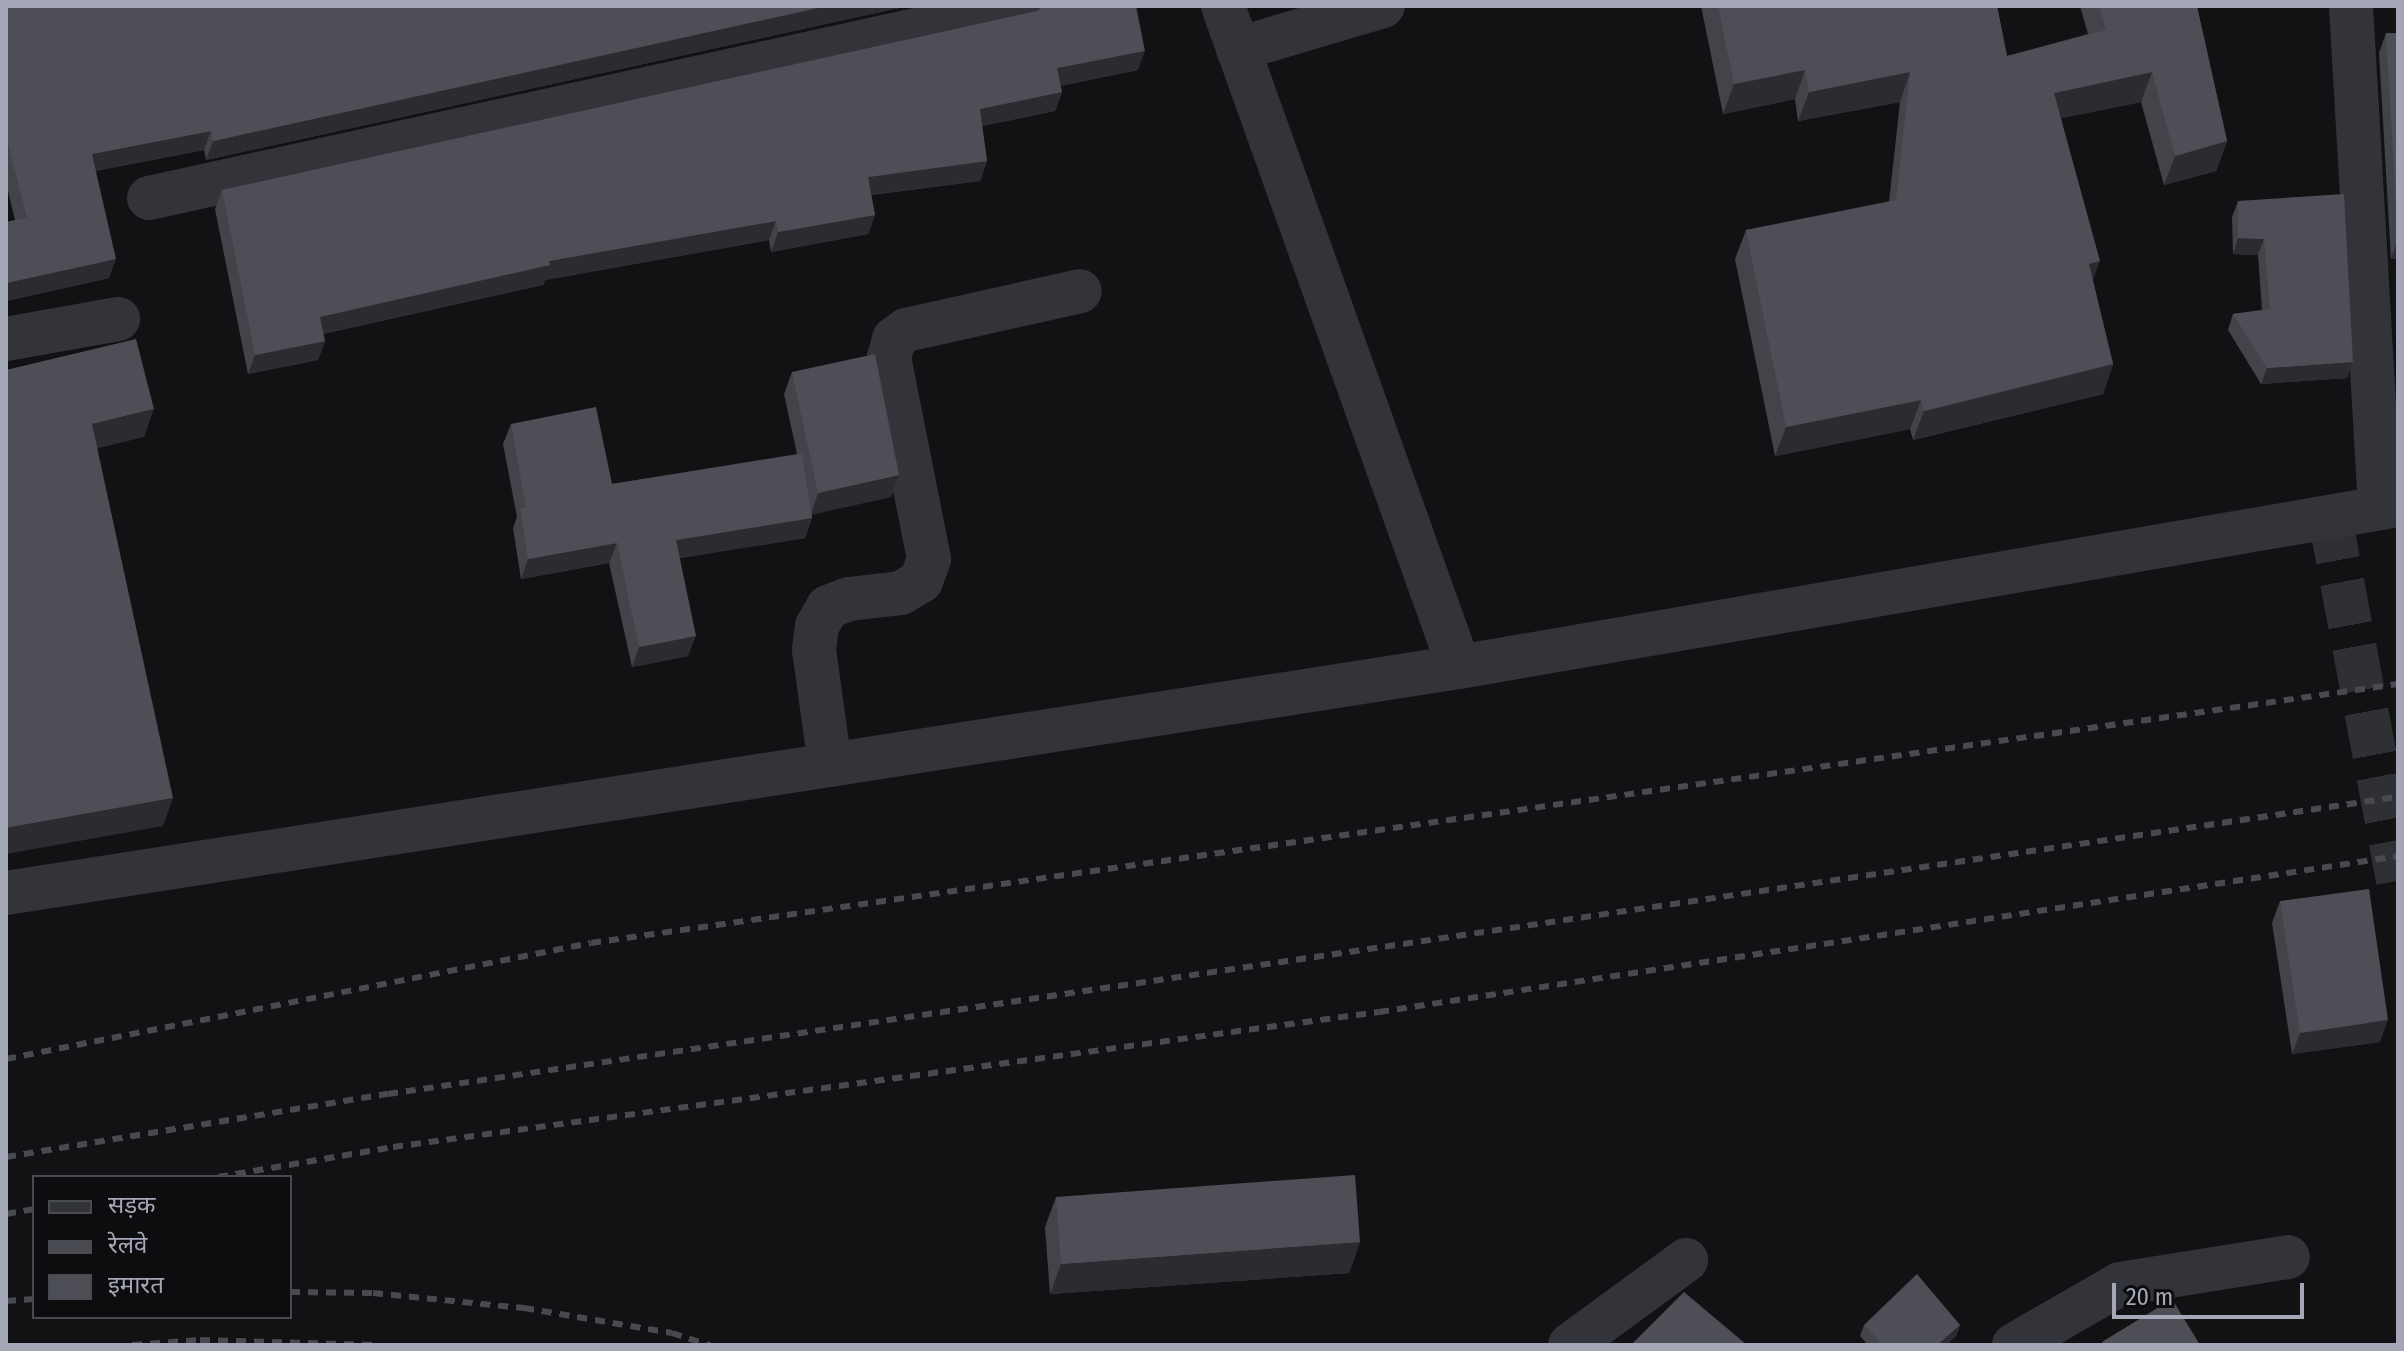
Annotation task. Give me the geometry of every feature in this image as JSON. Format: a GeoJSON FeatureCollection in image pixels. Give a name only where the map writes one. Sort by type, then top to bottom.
{"type":"FeatureCollection","features":[{"type":"Feature","properties":{"kind":"street"},"geometry":{"type":"LineString","coordinates":[[149,198],[1025,6]]}},
{"type":"Feature","properties":{"kind":"street"},"geometry":{"type":"LineString","coordinates":[[1223,6],[1459,667]]}},
{"type":"Feature","properties":{"kind":"street"},"geometry":{"type":"LineString","coordinates":[[1238,49],[1383,6]]}},
{"type":"Feature","properties":{"kind":"street"},"geometry":{"type":"LineString","coordinates":[[6,893],[1459,667],[2389,506],[2351,6]]}},
{"type":"Feature","properties":{"kind":"street"},"geometry":{"type":"LineString","coordinates":[[830,765],[814,650],[817,626],[828,607],[849,599],[901,593],[921,581],[929,559],[889,357],[894,339],[906,330],[1080,291]]}},
{"type":"Feature","properties":{"kind":"street"},"geometry":{"type":"LineString","coordinates":[[6,339],[118,319]]}},
{"type":"Feature","properties":{"kind":"street"},"geometry":{"type":"LineString","coordinates":[[2014,1345],[2120,1284],[2288,1257]]}},
{"type":"Feature","properties":{"kind":"street"},"geometry":{"type":"LineString","coordinates":[[1570,1345],[1686,1260]]}},
{"type":"Feature","properties":{"kind":"building"},"geometry":{"type":"Polygon","coordinates":[[[6,6],[827,6],[213,141],[211,131],[92,154],[116,259],[6,283],[6,222],[27,218],[6,136],[6,6]]]}},
{"type":"Feature","properties":{"kind":"building"},"geometry":{"type":"Polygon","coordinates":[[[1043,6],[1136,6],[1145,51],[1057,68],[1062,92],[980,109],[987,161],[868,177],[875,215],[778,232],[776,221],[549,261],[550,265],[320,317],[325,341],[255,355],[222,190],[1037,11],[1043,6]]]}},
{"type":"Feature","properties":{"kind":"building"},"geometry":{"type":"Polygon","coordinates":[[[1718,6],[1997,6],[2007,56],[2106,30],[2099,6],[2197,6],[2227,141],[2175,156],[2152,72],[2054,93],[2100,261],[2089,264],[2113,364],[1924,411],[1921,400],[1786,427],[1746,230],[1896,200],[1910,72],[1809,92],[1805,70],[1734,84],[1718,6]]]}},
{"type":"Feature","properties":{"kind":"building"},"geometry":{"type":"Polygon","coordinates":[[[2386,33],[2398,33],[2398,239],[2386,33]]]}},
{"type":"Feature","properties":{"kind":"building"},"geometry":{"type":"Polygon","coordinates":[[[2344,194],[2353,362],[2267,368],[2233,314],[2270,309],[2264,239],[2238,238],[2238,201],[2344,194]]]}},
{"type":"Feature","properties":{"kind":"building"},"geometry":{"type":"Polygon","coordinates":[[[136,339],[154,409],[92,424],[173,798],[6,828],[6,370],[136,339]]]}},
{"type":"Feature","properties":{"kind":"building"},"geometry":{"type":"Polygon","coordinates":[[[875,354],[899,475],[818,493],[792,372],[875,354]]]}},
{"type":"Feature","properties":{"kind":"building"},"geometry":{"type":"Polygon","coordinates":[[[596,407],[612,484],[802,454],[812,518],[676,540],[696,636],[639,647],[617,543],[528,559],[520,508],[526,507],[511,424],[596,407]]]}},
{"type":"Feature","properties":{"kind":"building"},"geometry":{"type":"Polygon","coordinates":[[[2369,889],[2388,1020],[2300,1033],[2280,901],[2369,889]]]}},
{"type":"Feature","properties":{"kind":"building"},"geometry":{"type":"Polygon","coordinates":[[[1355,1175],[1360,1242],[1061,1264],[1056,1197],[1355,1175]]]}},
{"type":"Feature","properties":{"kind":"building"},"geometry":{"type":"Polygon","coordinates":[[[1917,1274],[1960,1325],[1937,1345],[1884,1345],[1864,1325],[1917,1274]]]}},
{"type":"Feature","properties":{"kind":"building"},"geometry":{"type":"Polygon","coordinates":[[[1684,1292],[1747,1345],[1631,1345],[1684,1292]]]}},
{"type":"Feature","properties":{"kind":"building"},"geometry":{"type":"Polygon","coordinates":[[[2172,1299],[2200,1345],[2104,1345],[2102,1342],[2172,1299]]]}},
{"type":"Feature","properties":{"kind":"tunnel"},"geometry":{"type":"LineString","coordinates":[[2330,517],[2398,881]]}},
{"type":"Feature","properties":{"kind":"railway"},"geometry":{"type":"LineString","coordinates":[[6,1059],[591,943],[2398,684]]}},
{"type":"Feature","properties":{"kind":"railway"},"geometry":{"type":"LineString","coordinates":[[6,1157],[388,1094],[2398,797]]}},
{"type":"Feature","properties":{"kind":"railway"},"geometry":{"type":"LineString","coordinates":[[230,1175],[393,1147],[1379,1012],[2398,856]]}},
{"type":"Feature","properties":{"kind":"railway"},"geometry":{"type":"LineString","coordinates":[[6,1214],[32,1209]]}},
{"type":"Feature","properties":{"kind":"railway"},"geometry":{"type":"LineString","coordinates":[[292,1292],[373,1293],[524,1308],[672,1333],[710,1345]]}},
{"type":"Feature","properties":{"kind":"railway"},"geometry":{"type":"LineString","coordinates":[[6,1301],[32,1299]]}},
{"type":"Feature","properties":{"kind":"railway"},"geometry":{"type":"LineString","coordinates":[[132,1345],[200,1340],[375,1345]]}}]}
